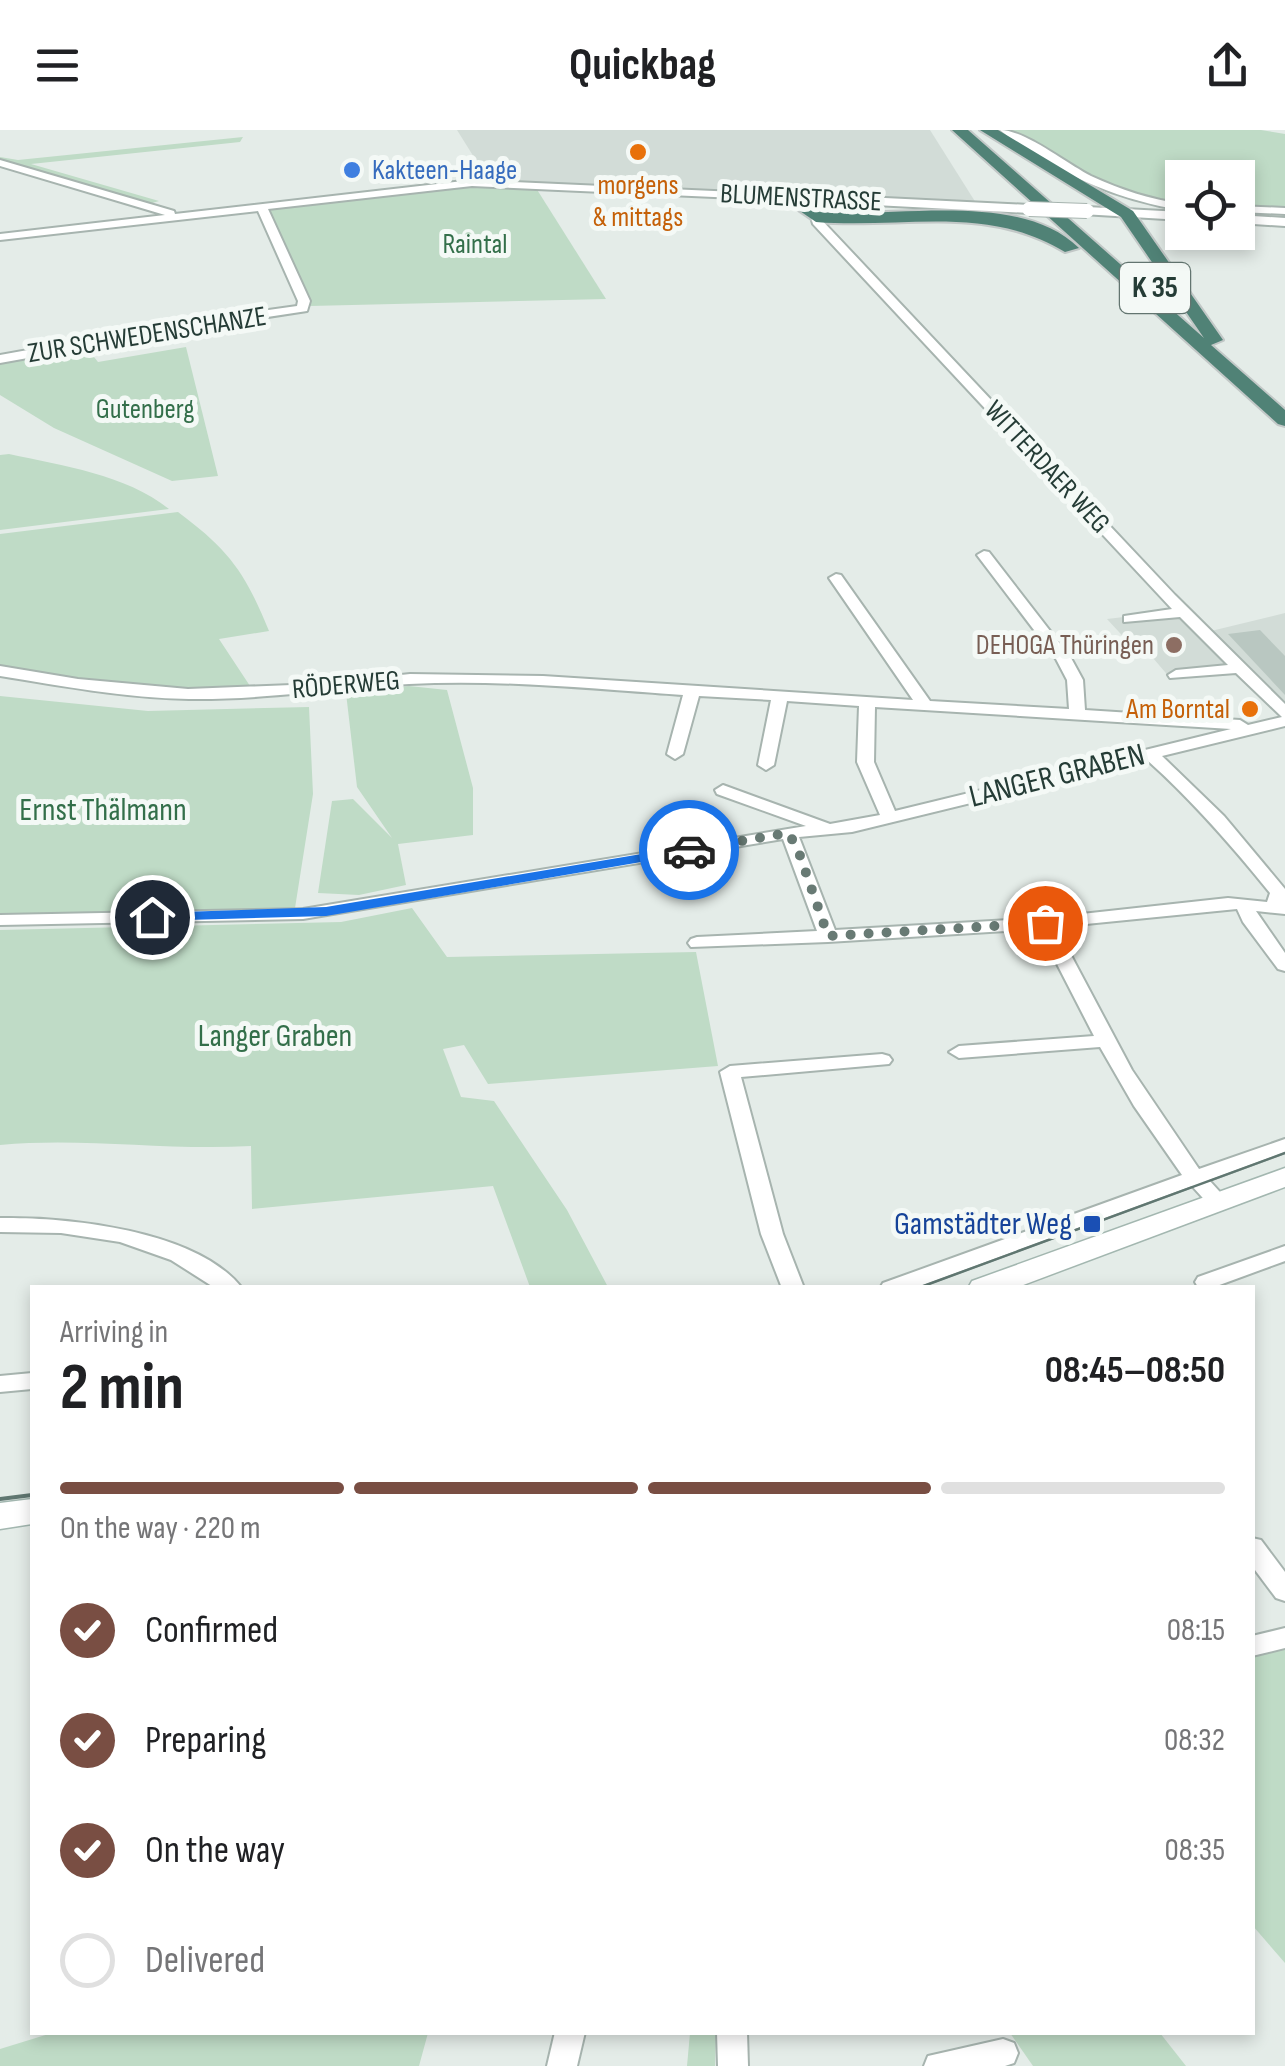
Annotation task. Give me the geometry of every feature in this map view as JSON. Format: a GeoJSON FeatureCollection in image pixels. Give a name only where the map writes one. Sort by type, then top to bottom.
{"type":"FeatureCollection","features":[{"type":"Feature","properties":{"kind":"highway"},"geometry":{"type":"LineString","coordinates":[[947,130],[979,170]]}},
{"type":"Feature","properties":{"kind":"highway","name":"K 35"},"geometry":{"type":"LineString","coordinates":[[959,130],[1285,402]]}},
{"type":"Feature","properties":{"kind":"highway","name":"K 35"},"geometry":{"type":"LineString","coordinates":[[974,130],[1285,420]]}},
{"type":"Feature","properties":{"kind":"highway"},"geometry":{"type":"LineString","coordinates":[[987,130],[1128,214],[1214,340]]}},
{"type":"Feature","properties":{"kind":"highway"},"geometry":{"type":"LineString","coordinates":[[974,206],[993,201],[998,193],[1010,208]]}},
{"type":"Feature","properties":{"kind":"highway"},"geometry":{"type":"LineString","coordinates":[[803,198],[805,209],[816,216],[985,218],[1032,226],[1063,242],[1150,308],[1165,312]]}},
{"type":"Feature","properties":{"kind":"main road"},"geometry":{"type":"LineString","coordinates":[[991,1285],[1285,1177]]}},
{"type":"Feature","properties":{"kind":"main road"},"geometry":{"type":"LineString","coordinates":[[0,1516],[30,1512]]}},
{"type":"Feature","properties":{"kind":"street"},"geometry":{"type":"LineString","coordinates":[[1006,130],[1088,178],[1146,202],[1165,204]]}},
{"type":"Feature","properties":{"kind":"street"},"geometry":{"type":"LineString","coordinates":[[0,163],[181,216]]}},
{"type":"Feature","properties":{"kind":"street","name":"BLUMENSTRASSE"},"geometry":{"type":"LineString","coordinates":[[0,238],[472,183],[1165,215]]}},
{"type":"Feature","properties":{"kind":"street","name":"ZUR SCHWEDENSCHANZE"},"geometry":{"type":"LineString","coordinates":[[0,359],[303,309],[304,302],[262,207]]}},
{"type":"Feature","properties":{"kind":"street"},"geometry":{"type":"LineString","coordinates":[[1255,210],[1285,211]]}},
{"type":"Feature","properties":{"kind":"street","name":"WITTERDAER WEG"},"geometry":{"type":"LineString","coordinates":[[816,216],[817,222],[1285,717]]}},
{"type":"Feature","properties":{"kind":"street"},"geometry":{"type":"LineString","coordinates":[[1255,220],[1285,222]]}},
{"type":"Feature","properties":{"kind":"street"},"geometry":{"type":"LineString","coordinates":[[984,554],[1063,658],[1075,680],[1078,713]]}},
{"type":"Feature","properties":{"kind":"street"},"geometry":{"type":"LineString","coordinates":[[836,578],[924,704]]}},
{"type":"Feature","properties":{"kind":"street"},"geometry":{"type":"LineString","coordinates":[[1129,619],[1183,612]]}},
{"type":"Feature","properties":{"kind":"street"},"geometry":{"type":"LineString","coordinates":[[1176,675],[1239,668]]}},
{"type":"Feature","properties":{"kind":"street","name":"RÖDERWEG"},"geometry":{"type":"LineString","coordinates":[[0,671],[78,684],[188,694],[317,689],[410,679],[542,681],[1257,727]]}},
{"type":"Feature","properties":{"kind":"street"},"geometry":{"type":"LineString","coordinates":[[675,754],[692,692]]}},
{"type":"Feature","properties":{"kind":"street"},"geometry":{"type":"LineString","coordinates":[[766,765],[780,697]]}},
{"type":"Feature","properties":{"kind":"street"},"geometry":{"type":"LineString","coordinates":[[868,701],[862,742],[866,774],[889,817]]}},
{"type":"Feature","properties":{"kind":"street","name":"LANGER GRABEN"},"geometry":{"type":"LineString","coordinates":[[0,920],[303,914],[788,833],[829,830],[1150,754],[1285,717]]}},
{"type":"Feature","properties":{"kind":"street"},"geometry":{"type":"LineString","coordinates":[[697,943],[1045,923],[1228,903],[1279,909],[1279,893],[1249,855],[1206,804],[1150,754]]}},
{"type":"Feature","properties":{"kind":"street"},"geometry":{"type":"LineString","coordinates":[[723,790],[829,830]]}},
{"type":"Feature","properties":{"kind":"street"},"geometry":{"type":"LineString","coordinates":[[788,833],[797,847],[828,936]]}},
{"type":"Feature","properties":{"kind":"street"},"geometry":{"type":"LineString","coordinates":[[1245,906],[1252,922],[1285,965]]}},
{"type":"Feature","properties":{"kind":"street"},"geometry":{"type":"LineString","coordinates":[[1045,923],[1106,1041],[1194,1178],[1218,1202]]}},
{"type":"Feature","properties":{"kind":"street"},"geometry":{"type":"LineString","coordinates":[[959,1052],[1106,1041]]}},
{"type":"Feature","properties":{"kind":"street"},"geometry":{"type":"LineString","coordinates":[[792,1285],[772,1234],[730,1072],[882,1060]]}},
{"type":"Feature","properties":{"kind":"street"},"geometry":{"type":"LineString","coordinates":[[899,1285],[1285,1145]]}},
{"type":"Feature","properties":{"kind":"street"},"geometry":{"type":"LineString","coordinates":[[0,1225],[59,1225],[122,1235],[189,1258],[227,1285]]}},
{"type":"Feature","properties":{"kind":"street"},"geometry":{"type":"LineString","coordinates":[[1206,1282],[1282,1257]]}},
{"type":"Feature","properties":{"kind":"street"},"geometry":{"type":"LineString","coordinates":[[0,1384],[30,1380]]}},
{"type":"Feature","properties":{"kind":"street"},"geometry":{"type":"LineString","coordinates":[[1255,1552],[1285,1591]]}},
{"type":"Feature","properties":{"kind":"street"},"geometry":{"type":"LineString","coordinates":[[1255,1645],[1285,1638]]}},
{"type":"Feature","properties":{"kind":"street"},"geometry":{"type":"LineString","coordinates":[[562,2066],[569,2035]]}},
{"type":"Feature","properties":{"kind":"street"},"geometry":{"type":"LineString","coordinates":[[732,2035],[733,2066]]}},
{"type":"Feature","properties":{"kind":"street"},"geometry":{"type":"LineString","coordinates":[[940,2066],[1003,2052]]}},
{"type":"Feature","properties":{"kind":"shaded area"},"geometry":{"type":"Polygon","coordinates":[[[457,130],[930,130],[976,203],[522,183],[487,178],[457,130]]]}},
{"type":"Feature","properties":{"kind":"shaded area","name":"DEHOGA Thüringen"},"geometry":{"type":"Polygon","coordinates":[[[1174,611],[1233,671],[1171,679],[1141,644],[1131,645],[1107,619],[1174,611]]]}},
{"type":"Feature","properties":{"kind":"shaded area"},"geometry":{"type":"Polygon","coordinates":[[[1285,613],[1285,704],[1211,631],[1285,613]]]}},
{"type":"Feature","properties":{"kind":"green space"},"geometry":{"type":"Polygon","coordinates":[[[1012,130],[1261,130],[1285,134],[1285,208],[1255,206],[1255,160],[1165,160],[1165,200],[1115,186],[1012,130]]]}},
{"type":"Feature","properties":{"kind":"green space"},"geometry":{"type":"Polygon","coordinates":[[[243,137],[240,142],[31,164],[159,201],[149,204],[0,161],[0,157],[18,160],[243,137]]]}},
{"type":"Feature","properties":{"kind":"green space","name":"Raintal"},"geometry":{"type":"Polygon","coordinates":[[[481,185],[536,188],[606,299],[310,306],[267,208],[481,185]]]}},
{"type":"Feature","properties":{"kind":"green space","name":"Gutenberg"},"geometry":{"type":"Polygon","coordinates":[[[86,347],[98,362],[186,347],[218,476],[172,481],[54,428],[0,395],[0,363],[86,347]]]}},
{"type":"Feature","properties":{"kind":"green space","name":"Gutenberg"},"geometry":{"type":"Polygon","coordinates":[[[0,455],[113,479],[169,509],[0,530],[0,455]]]}},
{"type":"Feature","properties":{"kind":"green space"},"geometry":{"type":"Polygon","coordinates":[[[178,512],[234,564],[269,631],[219,639],[250,686],[125,684],[0,667],[0,534],[178,512]]]}},
{"type":"Feature","properties":{"kind":"green space"},"geometry":{"type":"Polygon","coordinates":[[[409,686],[447,690],[473,788],[473,835],[398,844],[406,885],[359,895],[318,893],[332,801],[353,799],[392,838],[357,787],[346,693],[409,686]]]}},
{"type":"Feature","properties":{"kind":"green space","name":"Ernst Thälmann"},"geometry":{"type":"Polygon","coordinates":[[[0,696],[148,711],[309,707],[313,794],[295,908],[0,915],[0,696]]]}},
{"type":"Feature","properties":{"kind":"green space","name":"Langer Graben"},"geometry":{"type":"Polygon","coordinates":[[[412,908],[447,957],[696,952],[718,1066],[488,1084],[464,1045],[443,1049],[461,1097],[494,1101],[567,1210],[607,1285],[529,1285],[493,1186],[252,1209],[251,1146],[62,1142],[0,1145],[0,930],[341,922],[412,908]]]}},
{"type":"Feature","properties":{"kind":"green space"},"geometry":{"type":"Polygon","coordinates":[[[1285,1647],[1285,1963],[1255,1928],[1255,1656],[1285,1647]]]}},
{"type":"Feature","properties":{"kind":"green space"},"geometry":{"type":"Polygon","coordinates":[[[46,2035],[427,2035],[419,2066],[0,2066],[0,2049],[46,2035]]]}},
{"type":"Feature","properties":{"kind":"green space"},"geometry":{"type":"Polygon","coordinates":[[[690,2035],[716,2035],[715,2066],[687,2066],[690,2035]]]}},
{"type":"Feature","properties":{"kind":"green space"},"geometry":{"type":"Polygon","coordinates":[[[1011,2035],[1162,2035],[1186,2066],[1033,2066],[1011,2035]]]}},
{"type":"Feature","properties":{"kind":"building"},"geometry":{"type":"Polygon","coordinates":[[[1260,630],[1285,656],[1285,695],[1228,634],[1260,630]]]}},
{"type":"Feature","properties":{"kind":"tram line"},"geometry":{"type":"LineString","coordinates":[[926,1285],[1285,1153]]}},
{"type":"Feature","properties":{"kind":"tram line"},"geometry":{"type":"LineString","coordinates":[[0,1499],[30,1495]]}},
{"type":"Feature","properties":{"kind":"way so far"},"geometry":{"type":"LineString","coordinates":[[689,850],[788,833],[797,847],[828,936],[1045,923]]}},
{"type":"Feature","properties":{"kind":"place","name":"morgens & mittags"},"geometry":{"type":"Point","coordinates":[638,152]}},
{"type":"Feature","properties":{"kind":"place","name":"Kakteen-Haage"},"geometry":{"type":"Point","coordinates":[352,170]}},
{"type":"Feature","properties":{"kind":"place","name":"DEHOGA Thüringen"},"geometry":{"type":"Point","coordinates":[1174,645]}},
{"type":"Feature","properties":{"kind":"place","name":"Am Borntal"},"geometry":{"type":"Point","coordinates":[1250,709]}},
{"type":"Feature","properties":{"kind":"place","name":"Gamstädter Weg"},"geometry":{"type":"Point","coordinates":[1092,1224]}},
{"type":"Feature","properties":{"kind":"route"},"geometry":{"type":"LineString","coordinates":[[152,917],[303,914],[689,850]]}}]}
